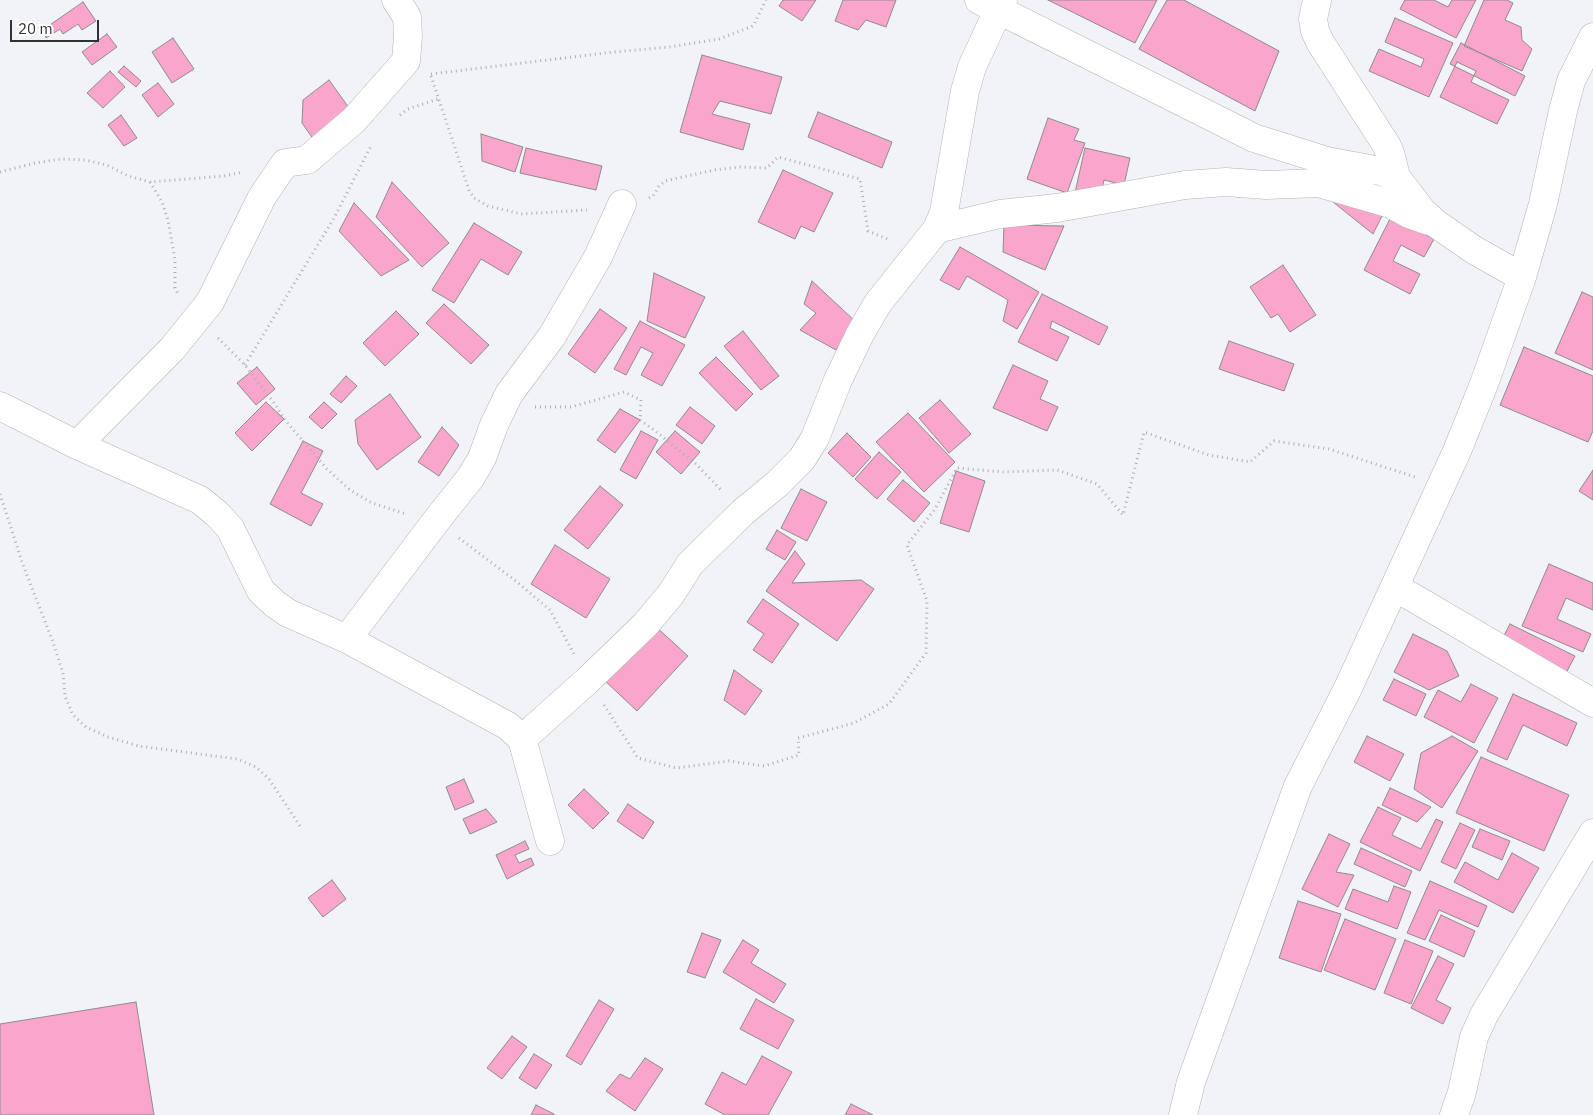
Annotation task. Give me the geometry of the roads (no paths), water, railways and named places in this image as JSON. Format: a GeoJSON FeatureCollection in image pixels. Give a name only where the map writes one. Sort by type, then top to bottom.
{"type":"FeatureCollection","features":[{"type":"Feature","properties":{"kind":"street"},"geometry":{"type":"LineString","coordinates":[[77,445],[172,349],[210,302],[262,197],[285,164],[308,160],[354,120],[406,61],[407,17],[396,0]]}},
{"type":"Feature","properties":{"kind":"street"},"geometry":{"type":"LineString","coordinates":[[1317,0],[1313,19],[1315,31],[1320,42],[1386,146],[1391,156],[1396,177],[1422,212],[1435,223],[1474,250],[1522,277]]}},
{"type":"Feature","properties":{"kind":"street"},"geometry":{"type":"LineString","coordinates":[[522,739],[588,680],[645,625],[671,594],[690,564],[743,512],[777,484],[802,459],[815,438],[838,380],[869,318],[878,303],[937,229],[944,212],[965,91],[993,3],[1254,138],[1327,161],[1380,171],[1396,177]]}},
{"type":"Feature","properties":{"kind":"street"},"geometry":{"type":"LineString","coordinates":[[1183,1115],[1191,1082],[1298,786],[1348,688],[1395,587],[1441,486],[1484,384],[1522,277],[1543,204],[1569,88],[1593,37]]}},
{"type":"Feature","properties":{"kind":"street"},"geometry":{"type":"LineString","coordinates":[[937,229],[1000,214],[1057,208],[1185,185],[1226,182],[1266,185],[1319,183],[1391,204],[1409,214],[1435,223]]}},
{"type":"Feature","properties":{"kind":"street"},"geometry":{"type":"LineString","coordinates":[[347,638],[471,477],[482,458],[509,394],[557,327],[598,257],[622,204]]}},
{"type":"Feature","properties":{"kind":"street"},"geometry":{"type":"LineString","coordinates":[[0,406],[77,445],[200,500],[230,528],[262,591],[275,604],[288,613],[347,638],[494,718],[522,739],[550,841]]}},
{"type":"Feature","properties":{"kind":"street"},"geometry":{"type":"LineString","coordinates":[[1395,587],[1593,704]]}},
{"type":"Feature","properties":{"kind":"street"},"geometry":{"type":"LineString","coordinates":[[1454,1115],[1462,1092],[1474,1037],[1484,1015],[1593,833]]}}]}
